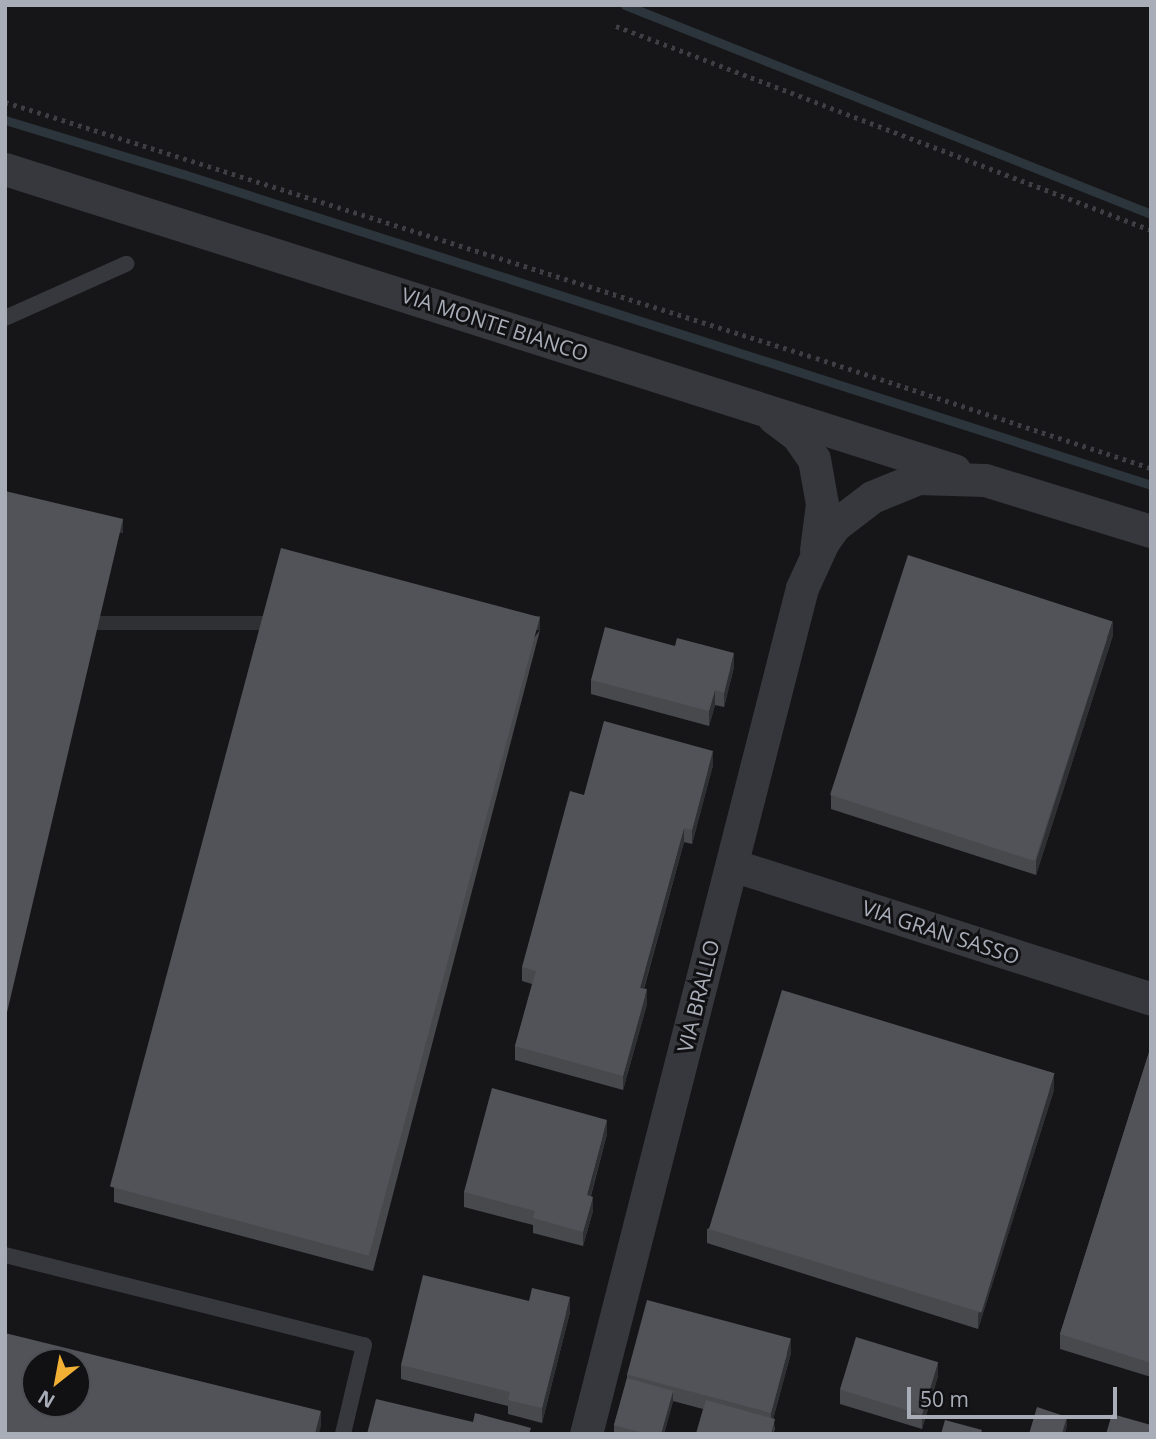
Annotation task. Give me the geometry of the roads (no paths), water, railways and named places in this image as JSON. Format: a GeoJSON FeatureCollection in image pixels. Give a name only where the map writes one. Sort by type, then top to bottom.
{"type":"FeatureCollection","features":[{"type":"Feature","properties":{"kind":"street","name":"VIA MONTE BIANCO"},"geometry":{"type":"LineString","coordinates":[[5,169],[1151,531]]}},
{"type":"Feature","properties":{"kind":"street","name":"VIA BRALLO"},"geometry":{"type":"LineString","coordinates":[[762,409],[797,435],[814,459],[821,504],[814,559]]}},
{"type":"Feature","properties":{"kind":"street","name":"VIA MONTE BIANCO"},"geometry":{"type":"LineString","coordinates":[[834,526],[872,497],[918,478],[985,480]]}},
{"type":"Feature","properties":{"kind":"street","name":"VIA BRALLO"},"geometry":{"type":"LineString","coordinates":[[586,1434],[802,588],[814,559],[834,526]]}},
{"type":"Feature","properties":{"kind":"street","name":"VIA GRAN SASSO"},"geometry":{"type":"LineString","coordinates":[[732,865],[1151,999]]}},
{"type":"Feature","properties":{"kind":"lane"},"geometry":{"type":"LineString","coordinates":[[5,318],[126,264]]}},
{"type":"Feature","properties":{"kind":"lane"},"geometry":{"type":"LineString","coordinates":[[5,1255],[364,1345],[342,1434]]}},
{"type":"Feature","properties":{"kind":"waterway"},"geometry":{"type":"LineString","coordinates":[[625,5],[1151,214]]}},
{"type":"Feature","properties":{"kind":"waterway"},"geometry":{"type":"LineString","coordinates":[[5,120],[183,174],[1151,485]]}}]}
